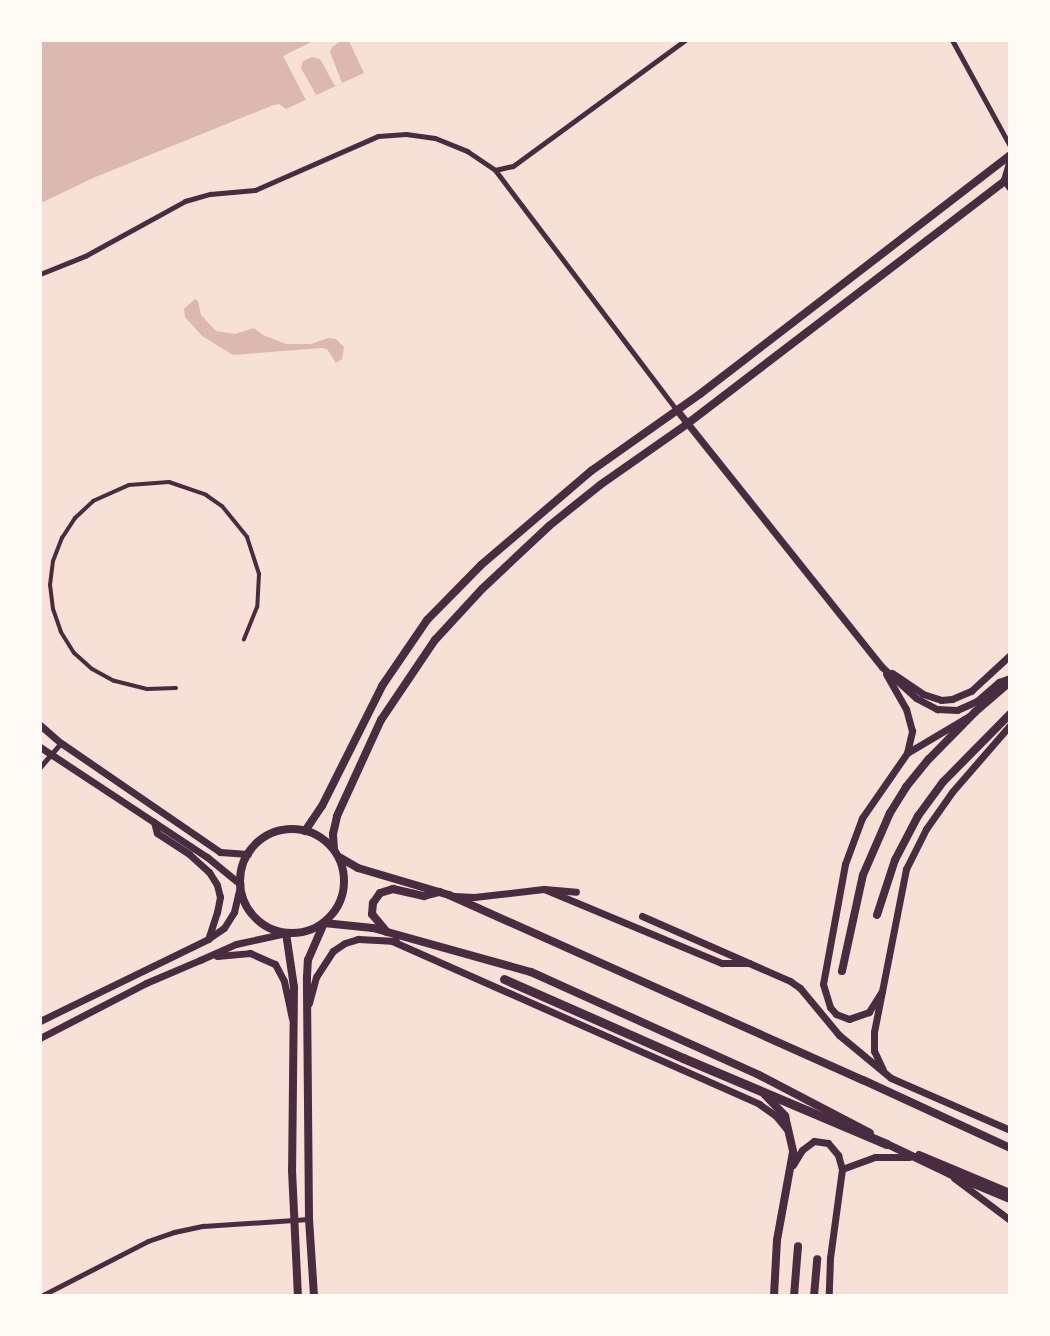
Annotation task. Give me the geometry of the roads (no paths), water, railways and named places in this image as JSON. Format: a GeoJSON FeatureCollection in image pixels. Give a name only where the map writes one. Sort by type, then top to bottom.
{"type":"FeatureCollection","features":[{"type":"Feature","properties":{"kind":"highway"},"geometry":{"type":"LineString","coordinates":[[504,979],[887,1144]]}},
{"type":"Feature","properties":{"kind":"main road"},"geometry":{"type":"LineString","coordinates":[[305,831],[322,806],[381,686],[427,620],[525,524],[591,471],[709,387],[1010,155]]}},
{"type":"Feature","properties":{"kind":"main road"},"geometry":{"type":"LineString","coordinates":[[334,849],[333,834],[337,816],[363,755],[402,686],[435,640],[482,589],[549,526],[600,485],[687,424],[1008,182],[1010,163]]}},
{"type":"Feature","properties":{"kind":"main road"},"geometry":{"type":"LineString","coordinates":[[842,971],[863,875],[890,813],[917,772],[975,712],[1010,680]]}},
{"type":"Feature","properties":{"kind":"main road"},"geometry":{"type":"LineString","coordinates":[[877,915],[895,860],[918,816],[943,782],[1010,714]]}},
{"type":"Feature","properties":{"kind":"main road"},"geometry":{"type":"LineString","coordinates":[[314,1296],[309,1219],[308,960],[324,923],[341,900],[344,871],[334,849],[321,837],[305,831],[289,829],[272,833],[258,842],[248,854],[242,868],[240,886],[245,903],[254,917],[267,927],[286,933],[312,930],[324,923],[344,924],[531,972],[759,1075],[917,1154],[1010,1193]]}},
{"type":"Feature","properties":{"kind":"main road"},"geometry":{"type":"LineString","coordinates":[[339,857],[358,868],[449,895],[1010,1148]]}},
{"type":"Feature","properties":{"kind":"main road"},"geometry":{"type":"LineString","coordinates":[[390,937],[372,914],[373,903],[380,893],[393,889],[424,896],[439,892]]}},
{"type":"Feature","properties":{"kind":"main road"},"geometry":{"type":"LineString","coordinates":[[286,933],[294,987],[292,1019],[293,1220],[298,1296]]}},
{"type":"Feature","properties":{"kind":"main road"},"geometry":{"type":"LineString","coordinates":[[759,1090],[780,1108],[792,1138],[793,1165],[784,1195],[777,1240],[774,1296]]}},
{"type":"Feature","properties":{"kind":"main road"},"geometry":{"type":"LineString","coordinates":[[887,1144],[1010,1199]]}},
{"type":"Feature","properties":{"kind":"main road"},"geometry":{"type":"LineString","coordinates":[[794,1296],[798,1246]]}},
{"type":"Feature","properties":{"kind":"main road"},"geometry":{"type":"LineString","coordinates":[[814,1296],[817,1259]]}},
{"type":"Feature","properties":{"kind":"street"},"geometry":{"type":"LineString","coordinates":[[495,170],[513,166],[530,156],[685,40]]}},
{"type":"Feature","properties":{"kind":"street"},"geometry":{"type":"LineString","coordinates":[[952,40],[1010,146]]}},
{"type":"Feature","properties":{"kind":"street"},"geometry":{"type":"LineString","coordinates":[[40,274],[85,256],[185,201],[210,195],[255,190],[378,136],[406,134],[435,138],[467,151],[495,170],[687,424],[882,667],[916,698],[927,705],[946,710],[967,706],[999,682],[1010,680]]}},
{"type":"Feature","properties":{"kind":"street"},"geometry":{"type":"LineString","coordinates":[[176,688],[147,690],[114,681],[92,669],[80,658],[61,632],[53,609],[50,585],[53,561],[62,538],[71,524],[93,501],[129,485],[159,482],[188,487],[222,506],[247,537],[259,574],[257,607],[244,640]]}},
{"type":"Feature","properties":{"kind":"street"},"geometry":{"type":"LineString","coordinates":[[882,667],[922,694],[941,700],[952,699],[971,691],[1010,655]]}},
{"type":"Feature","properties":{"kind":"street"},"geometry":{"type":"LineString","coordinates":[[882,667],[906,709],[912,731],[906,753],[862,818],[845,864],[823,976],[824,993],[830,1007],[836,1014],[849,1019],[869,1012],[882,991]]}},
{"type":"Feature","properties":{"kind":"street"},"geometry":{"type":"LineString","coordinates":[[906,753],[975,712]]}},
{"type":"Feature","properties":{"kind":"street"},"geometry":{"type":"LineString","coordinates":[[40,725],[61,743],[220,852],[248,854]]}},
{"type":"Feature","properties":{"kind":"street"},"geometry":{"type":"LineString","coordinates":[[891,1078],[880,1067],[874,1051],[882,991],[906,868],[926,829],[952,792],[1010,725]]}},
{"type":"Feature","properties":{"kind":"street"},"geometry":{"type":"LineString","coordinates":[[40,767],[61,743]]}},
{"type":"Feature","properties":{"kind":"street"},"geometry":{"type":"LineString","coordinates":[[40,747],[207,856],[240,886],[234,912],[224,928],[208,939],[40,1021]]}},
{"type":"Feature","properties":{"kind":"street"},"geometry":{"type":"LineString","coordinates":[[153,822],[157,832],[189,854],[209,872],[217,885],[220,897],[208,939]]}},
{"type":"Feature","properties":{"kind":"street"},"geometry":{"type":"LineString","coordinates":[[449,895],[474,897],[544,889],[576,892]]}},
{"type":"Feature","properties":{"kind":"street"},"geometry":{"type":"LineString","coordinates":[[544,889],[722,963],[752,963]]}},
{"type":"Feature","properties":{"kind":"street"},"geometry":{"type":"LineString","coordinates":[[642,916],[752,963],[800,988],[839,1035],[891,1078],[1010,1131]]}},
{"type":"Feature","properties":{"kind":"street"},"geometry":{"type":"LineString","coordinates":[[40,1038],[146,983],[236,944],[286,933]]}},
{"type":"Feature","properties":{"kind":"street"},"geometry":{"type":"LineString","coordinates":[[307,1008],[316,977],[333,951],[345,943],[358,939],[390,937],[759,1104],[777,1116],[792,1138]]}},
{"type":"Feature","properties":{"kind":"street"},"geometry":{"type":"LineString","coordinates":[[200,960],[232,953],[250,953],[269,960],[275,964],[284,981],[292,1019]]}},
{"type":"Feature","properties":{"kind":"street"},"geometry":{"type":"LineString","coordinates":[[793,1165],[802,1150],[822,1140],[834,1147],[842,1169],[830,1258],[829,1296]]}},
{"type":"Feature","properties":{"kind":"street"},"geometry":{"type":"LineString","coordinates":[[842,1169],[875,1157],[904,1155],[950,1174],[1010,1220]]}},
{"type":"Feature","properties":{"kind":"street"},"geometry":{"type":"LineString","coordinates":[[41,1296],[148,1241],[174,1232],[203,1226],[309,1219]]}}]}
